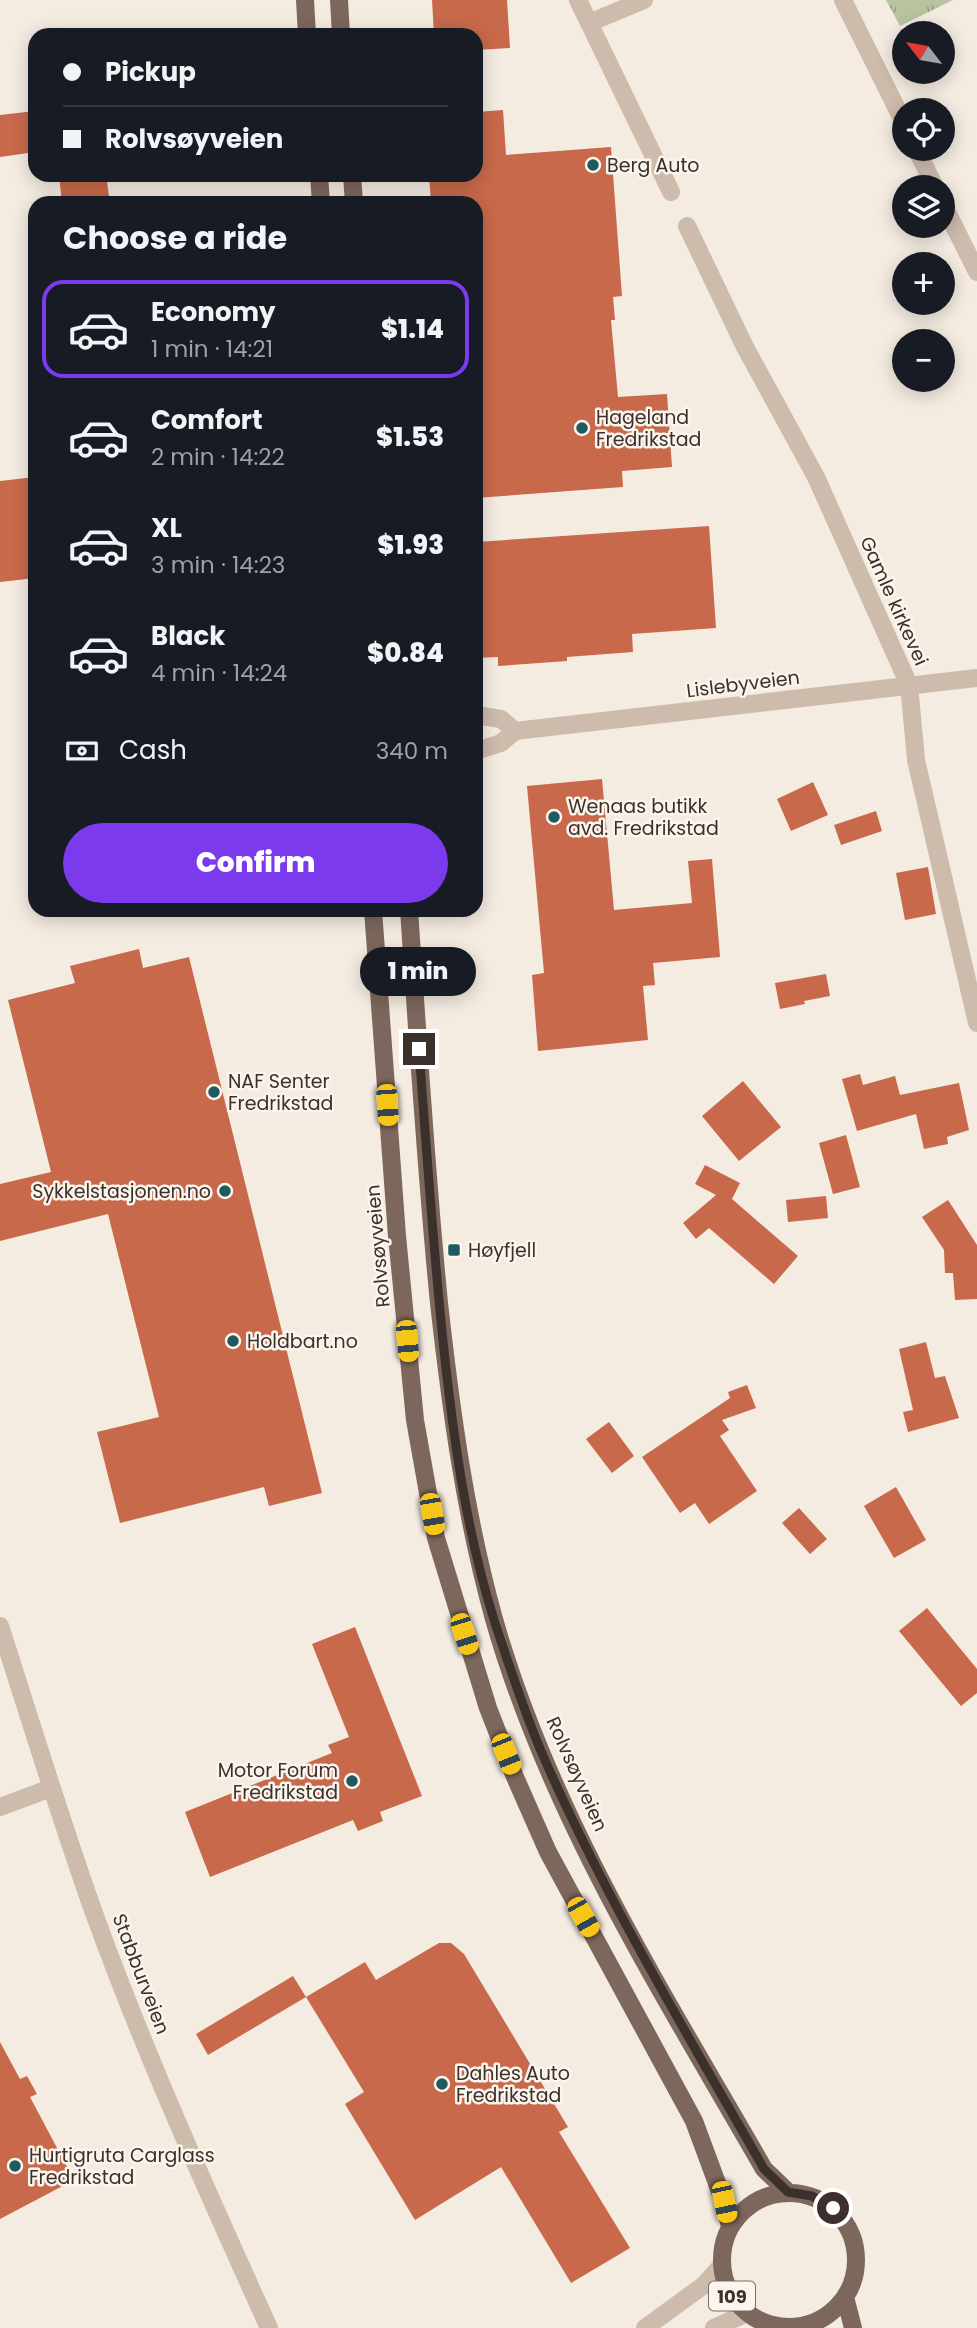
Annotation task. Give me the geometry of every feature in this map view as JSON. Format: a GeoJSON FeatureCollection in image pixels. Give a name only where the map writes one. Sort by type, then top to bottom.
{"type":"FeatureCollection","features":[{"type":"Feature","properties":{"kind":"main road"},"geometry":{"type":"LineString","coordinates":[[305,0],[307,28]]}},
{"type":"Feature","properties":{"kind":"main road"},"geometry":{"type":"LineString","coordinates":[[339,0],[341,28]]}},
{"type":"Feature","properties":{"kind":"main road","name":"Rolvsøyveien"},"geometry":{"type":"LineString","coordinates":[[374,917],[397,1236],[415,1420],[436,1538],[488,1708],[515,1777],[548,1852],[694,2121],[724,2202],[730,2227]]}},
{"type":"Feature","properties":{"kind":"main road","name":"Rolvsøyveien"},"geometry":{"type":"LineString","coordinates":[[410,917],[433,1243],[451,1414],[471,1526],[495,1621],[542,1756],[623,1920],[764,2169],[788,2192]]}},
{"type":"Feature","properties":{"kind":"main road"},"geometry":{"type":"LineString","coordinates":[[730,2227],[745,2209],[765,2197],[788,2192],[812,2196],[833,2208],[848,2227],[856,2250],[855,2275],[845,2297],[853,2328]]}},
{"type":"Feature","properties":{"kind":"main road","name":"109"},"geometry":{"type":"LineString","coordinates":[[730,2227],[723,2246],[721,2266],[729,2292],[747,2313],[769,2325],[793,2328],[823,2319],[845,2297]]}},
{"type":"Feature","properties":{"kind":"street"},"geometry":{"type":"LineString","coordinates":[[578,0],[671,192]]}},
{"type":"Feature","properties":{"kind":"street"},"geometry":{"type":"LineString","coordinates":[[589,23],[644,0]]}},
{"type":"Feature","properties":{"kind":"street"},"geometry":{"type":"LineString","coordinates":[[843,0],[892,99]]}},
{"type":"Feature","properties":{"kind":"street","name":"Gamle kirkevei"},"geometry":{"type":"LineString","coordinates":[[687,226],[745,347],[816,477],[909,685],[916,760],[977,1023]]}},
{"type":"Feature","properties":{"kind":"street"},"geometry":{"type":"LineString","coordinates":[[955,228],[977,272]]}},
{"type":"Feature","properties":{"kind":"street","name":"Lislebyveien"},"geometry":{"type":"LineString","coordinates":[[483,749],[501,743],[515,731],[977,678]]}},
{"type":"Feature","properties":{"kind":"street"},"geometry":{"type":"LineString","coordinates":[[483,716],[501,719],[515,731]]}},
{"type":"Feature","properties":{"kind":"street","name":"Stabburveien"},"geometry":{"type":"LineString","coordinates":[[0,1626],[51,1788],[126,1996],[188,2149],[269,2328]]}},
{"type":"Feature","properties":{"kind":"street"},"geometry":{"type":"LineString","coordinates":[[0,1807],[51,1788]]}},
{"type":"Feature","properties":{"kind":"street"},"geometry":{"type":"LineString","coordinates":[[645,2328],[704,2285],[721,2266]]}},
{"type":"Feature","properties":{"kind":"street"},"geometry":{"type":"LineString","coordinates":[[714,2328],[747,2313]]}},
{"type":"Feature","properties":{"kind":"green space"},"geometry":{"type":"Polygon","coordinates":[[[886,0],[953,0],[910,21],[897,21],[886,0]]]}},
{"type":"Feature","properties":{"kind":"building"},"geometry":{"type":"Polygon","coordinates":[[[432,0],[507,0],[510,48],[483,50],[483,28],[434,28],[432,0]]]}},
{"type":"Feature","properties":{"kind":"building"},"geometry":{"type":"Polygon","coordinates":[[[503,110],[506,155],[611,147],[622,296],[613,297],[615,320],[611,320],[618,397],[667,394],[672,467],[622,471],[623,487],[483,497],[483,196],[430,196],[430,182],[483,182],[483,111],[503,110]]]}},
{"type":"Feature","properties":{"kind":"building"},"geometry":{"type":"Polygon","coordinates":[[[28,112],[28,153],[0,157],[0,115],[28,112]]]}},
{"type":"Feature","properties":{"kind":"building"},"geometry":{"type":"Polygon","coordinates":[[[60,182],[107,182],[109,196],[61,196],[60,182]]]}},
{"type":"Feature","properties":{"kind":"building"},"geometry":{"type":"Polygon","coordinates":[[[28,478],[28,579],[0,582],[0,481],[28,478]]]}},
{"type":"Feature","properties":{"kind":"building"},"geometry":{"type":"Polygon","coordinates":[[[709,526],[716,628],[632,634],[633,652],[567,657],[567,661],[498,666],[498,657],[483,658],[483,542],[709,526]]]}},
{"type":"Feature","properties":{"kind":"building"},"geometry":{"type":"Polygon","coordinates":[[[602,779],[614,910],[692,903],[688,861],[712,859],[720,957],[653,963],[655,985],[643,986],[648,1040],[538,1051],[532,975],[544,973],[527,786],[602,779]]]}},
{"type":"Feature","properties":{"kind":"building"},"geometry":{"type":"Polygon","coordinates":[[[813,782],[828,815],[791,831],[777,799],[813,782]]]}},
{"type":"Feature","properties":{"kind":"building"},"geometry":{"type":"Polygon","coordinates":[[[876,811],[882,831],[841,845],[834,825],[876,811]]]}},
{"type":"Feature","properties":{"kind":"building"},"geometry":{"type":"Polygon","coordinates":[[[928,867],[936,914],[905,920],[896,873],[928,867]]]}},
{"type":"Feature","properties":{"kind":"building"},"geometry":{"type":"Polygon","coordinates":[[[139,949],[143,968],[189,957],[322,1493],[269,1506],[264,1487],[120,1523],[97,1432],[159,1417],[108,1214],[0,1241],[0,1184],[51,1172],[8,1000],[75,983],[70,966],[139,949]]]}},
{"type":"Feature","properties":{"kind":"building"},"geometry":{"type":"Polygon","coordinates":[[[826,974],[830,996],[780,1009],[775,983],[826,974]]]}},
{"type":"Feature","properties":{"kind":"building"},"geometry":{"type":"Polygon","coordinates":[[[860,1074],[863,1085],[895,1076],[900,1095],[959,1083],[969,1130],[947,1137],[948,1144],[924,1149],[916,1114],[857,1131],[842,1079],[860,1074]]]}},
{"type":"Feature","properties":{"kind":"building"},"geometry":{"type":"Polygon","coordinates":[[[743,1081],[781,1127],[739,1161],[702,1116],[743,1081]]]}},
{"type":"Feature","properties":{"kind":"building"},"geometry":{"type":"Polygon","coordinates":[[[846,1135],[860,1187],[833,1194],[819,1143],[846,1135]]]}},
{"type":"Feature","properties":{"kind":"building"},"geometry":{"type":"Polygon","coordinates":[[[705,1165],[740,1183],[732,1199],[798,1256],[774,1284],[709,1228],[696,1239],[683,1223],[716,1195],[695,1184],[705,1165]]]}},
{"type":"Feature","properties":{"kind":"building"},"geometry":{"type":"Polygon","coordinates":[[[826,1196],[828,1218],[788,1222],[786,1200],[826,1196]]]}},
{"type":"Feature","properties":{"kind":"building"},"geometry":{"type":"Polygon","coordinates":[[[948,1200],[977,1245],[977,1299],[955,1300],[953,1273],[945,1273],[944,1250],[922,1217],[948,1200]]]}},
{"type":"Feature","properties":{"kind":"building"},"geometry":{"type":"Polygon","coordinates":[[[926,1342],[935,1378],[945,1376],[959,1418],[908,1432],[903,1412],[913,1410],[899,1349],[926,1342]]]}},
{"type":"Feature","properties":{"kind":"building"},"geometry":{"type":"Polygon","coordinates":[[[747,1385],[756,1408],[722,1420],[729,1430],[720,1436],[757,1491],[709,1524],[695,1503],[680,1513],[642,1457],[730,1398],[728,1392],[747,1385]]]}},
{"type":"Feature","properties":{"kind":"building"},"geometry":{"type":"Polygon","coordinates":[[[609,1422],[634,1456],[612,1473],[586,1439],[609,1422]]]}},
{"type":"Feature","properties":{"kind":"building"},"geometry":{"type":"Polygon","coordinates":[[[896,1487],[926,1540],[894,1558],[864,1506],[896,1487]]]}},
{"type":"Feature","properties":{"kind":"building"},"geometry":{"type":"Polygon","coordinates":[[[799,1508],[827,1539],[810,1554],[782,1523],[799,1508]]]}},
{"type":"Feature","properties":{"kind":"building"},"geometry":{"type":"Polygon","coordinates":[[[927,1608],[977,1669],[977,1693],[961,1706],[899,1631],[927,1608]]]}},
{"type":"Feature","properties":{"kind":"building"},"geometry":{"type":"Polygon","coordinates":[[[355,1627],[422,1796],[380,1812],[383,1821],[358,1831],[353,1820],[210,1877],[185,1812],[332,1753],[328,1745],[349,1737],[312,1644],[355,1627]]]}},
{"type":"Feature","properties":{"kind":"building"},"geometry":{"type":"Polygon","coordinates":[[[439,1943],[451,1943],[464,1954],[568,2127],[559,2132],[630,2248],[571,2283],[501,2167],[415,2220],[345,2104],[364,2092],[306,1997],[365,1962],[376,1980],[439,1943]]]}},
{"type":"Feature","properties":{"kind":"building"},"geometry":{"type":"Polygon","coordinates":[[[293,1976],[306,1997],[208,2055],[196,2034],[293,1976]]]}},
{"type":"Feature","properties":{"kind":"building"},"geometry":{"type":"Polygon","coordinates":[[[0,2042],[20,2079],[27,2076],[37,2094],[30,2097],[74,2180],[0,2219],[0,2042]]]}},
{"type":"Feature","properties":{"kind":"place","name":"Berg Auto"},"geometry":{"type":"Point","coordinates":[593,165]}},
{"type":"Feature","properties":{"kind":"place","name":"Hageland Fredrikstad"},"geometry":{"type":"Point","coordinates":[582,428]}},
{"type":"Feature","properties":{"kind":"place","name":"Wenaas butikk avd. Fredrikstad"},"geometry":{"type":"Point","coordinates":[554,817]}},
{"type":"Feature","properties":{"kind":"place","name":"NAF Senter Fredrikstad"},"geometry":{"type":"Point","coordinates":[214,1092]}},
{"type":"Feature","properties":{"kind":"place","name":"Sykkelstasjonen.no"},"geometry":{"type":"Point","coordinates":[225,1191]}},
{"type":"Feature","properties":{"kind":"place","name":"Høyfjell"},"geometry":{"type":"Point","coordinates":[454,1250]}},
{"type":"Feature","properties":{"kind":"place","name":"Holdbart.no"},"geometry":{"type":"Point","coordinates":[233,1341]}},
{"type":"Feature","properties":{"kind":"place","name":"Motor Forum Fredrikstad"},"geometry":{"type":"Point","coordinates":[352,1781]}},
{"type":"Feature","properties":{"kind":"place","name":"Dahles Auto Fredrikstad"},"geometry":{"type":"Point","coordinates":[442,2084]}},
{"type":"Feature","properties":{"kind":"place","name":"Hurtigruta Carglass Fredrikstad"},"geometry":{"type":"Point","coordinates":[15,2166]}},
{"type":"Feature","properties":{"kind":"route"},"geometry":{"type":"LineString","coordinates":[[419,1049],[433,1243],[451,1414],[471,1526],[495,1621],[519,1692],[542,1756],[642,1957],[764,2169],[788,2192],[812,2196],[833,2208]]}}]}
